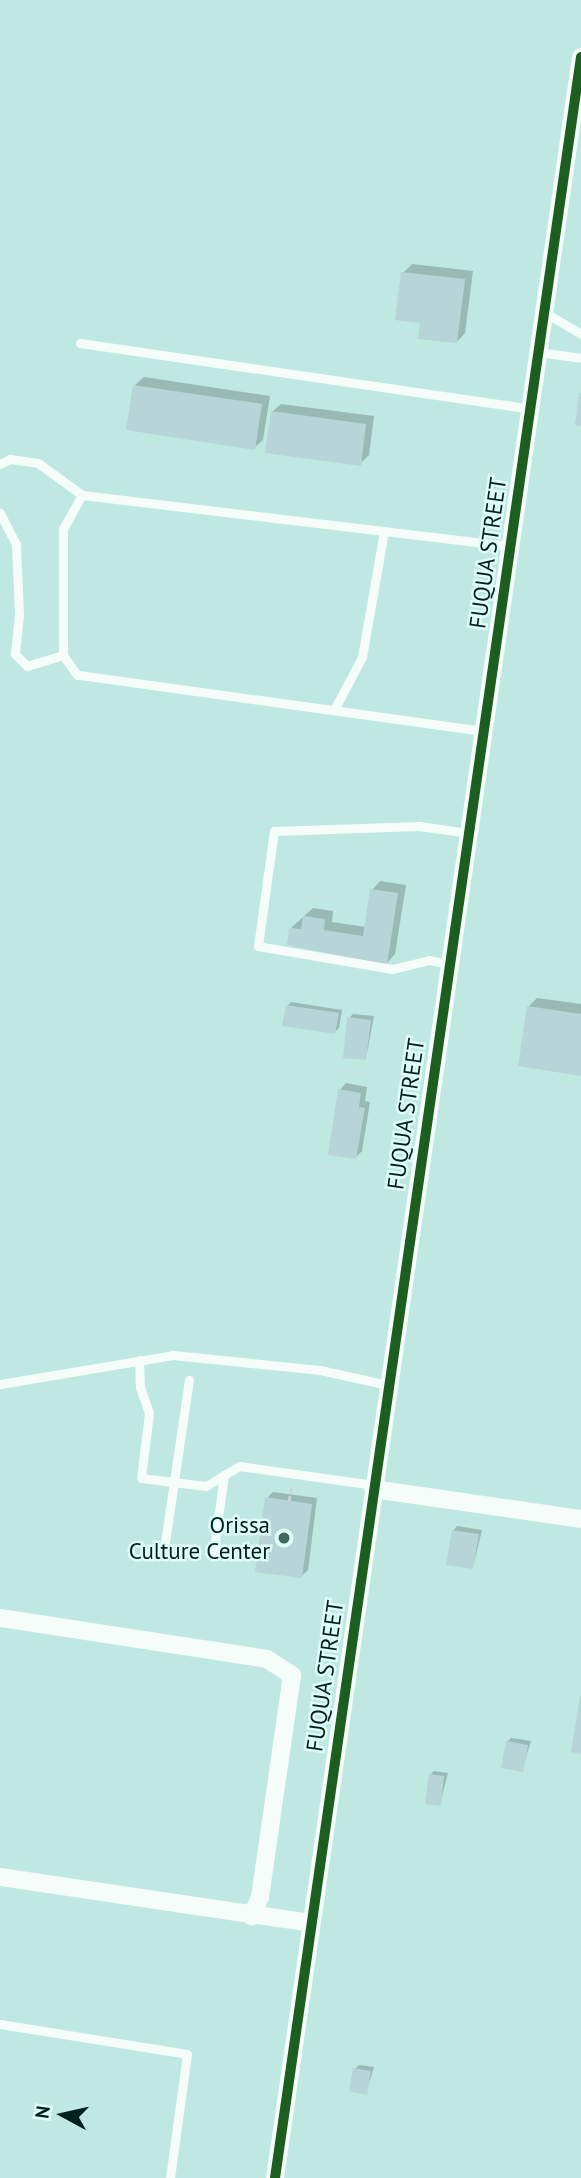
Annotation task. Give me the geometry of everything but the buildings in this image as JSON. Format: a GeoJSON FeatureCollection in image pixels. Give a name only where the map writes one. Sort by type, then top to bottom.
{"type":"FeatureCollection","features":[{"type":"Feature","properties":{"kind":"street","name":"FUQUA STREET"},"geometry":{"type":"LineString","coordinates":[[275,2178],[581,57]]}},
{"type":"Feature","properties":{"kind":"street"},"geometry":{"type":"LineString","coordinates":[[373,1487],[581,1519]]}},
{"type":"Feature","properties":{"kind":"street"},"geometry":{"type":"LineString","coordinates":[[0,1618],[267,1659],[292,1675],[260,1897],[252,1916]]}},
{"type":"Feature","properties":{"kind":"street"},"geometry":{"type":"LineString","coordinates":[[0,1877],[311,1923]]}},
{"type":"Feature","properties":{"kind":"lane"},"geometry":{"type":"LineString","coordinates":[[544,312],[581,334]]}},
{"type":"Feature","properties":{"kind":"lane"},"geometry":{"type":"LineString","coordinates":[[80,343],[530,410]]}},
{"type":"Feature","properties":{"kind":"lane"},"geometry":{"type":"LineString","coordinates":[[538,352],[581,358]]}},
{"type":"Feature","properties":{"kind":"lane"},"geometry":{"type":"LineString","coordinates":[[0,464],[10,459],[38,463],[82,495],[510,546]]}},
{"type":"Feature","properties":{"kind":"lane"},"geometry":{"type":"LineString","coordinates":[[82,495],[63,529],[63,655],[77,674],[335,708],[483,731]]}},
{"type":"Feature","properties":{"kind":"lane"},"geometry":{"type":"LineString","coordinates":[[0,513],[16,545],[19,615],[15,654],[27,666],[63,655]]}},
{"type":"Feature","properties":{"kind":"lane"},"geometry":{"type":"LineString","coordinates":[[335,708],[362,657],[384,531]]}},
{"type":"Feature","properties":{"kind":"lane"},"geometry":{"type":"LineString","coordinates":[[449,964],[429,960],[392,968],[258,946],[274,831],[419,826],[468,833]]}},
{"type":"Feature","properties":{"kind":"lane"},"geometry":{"type":"LineString","coordinates":[[0,1384],[139,1360],[214,1358],[320,1370],[388,1385]]}},
{"type":"Feature","properties":{"kind":"lane"},"geometry":{"type":"LineString","coordinates":[[139,1360],[140,1387],[149,1413],[141,1478],[205,1486],[239,1466],[373,1487]]}},
{"type":"Feature","properties":{"kind":"lane"},"geometry":{"type":"LineString","coordinates":[[164,1549],[189,1380]]}},
{"type":"Feature","properties":{"kind":"lane"},"geometry":{"type":"LineString","coordinates":[[213,1556],[224,1475]]}},
{"type":"Feature","properties":{"kind":"lane"},"geometry":{"type":"LineString","coordinates":[[0,2024],[187,2054],[170,2178]]}},
{"type":"Feature","properties":{"kind":"cycle path"},"geometry":{"type":"LineString","coordinates":[[275,2178],[581,57]]}},
{"type":"Feature","properties":{"kind":"place","name":"Orissa Culture Center"},"geometry":{"type":"Point","coordinates":[284,1538]}}]}
